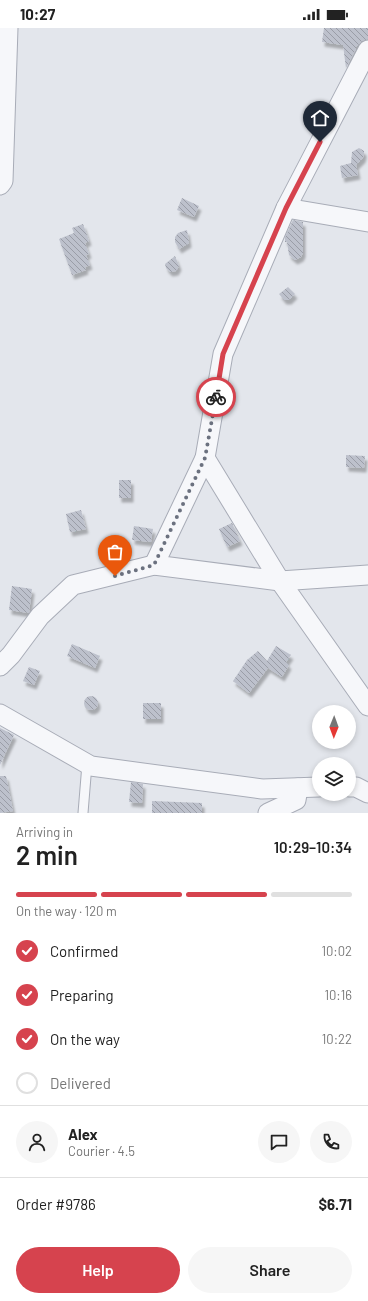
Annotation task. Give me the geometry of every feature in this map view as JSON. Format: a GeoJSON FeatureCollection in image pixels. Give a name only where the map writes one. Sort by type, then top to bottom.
{"type":"FeatureCollection","features":[{"type":"Feature","properties":{"kind":"street"},"geometry":{"type":"LineString","coordinates":[[0,185],[3,181],[8,28]]}},
{"type":"Feature","properties":{"kind":"street"},"geometry":{"type":"LineString","coordinates":[[154,565],[205,458],[223,354],[286,208],[368,50]]}},
{"type":"Feature","properties":{"kind":"street"},"geometry":{"type":"LineString","coordinates":[[286,208],[368,222]]}},
{"type":"Feature","properties":{"kind":"street"},"geometry":{"type":"LineString","coordinates":[[205,458],[280,581],[368,706]]}},
{"type":"Feature","properties":{"kind":"street"},"geometry":{"type":"LineString","coordinates":[[0,666],[11,655],[40,616],[73,585],[154,565],[280,581],[368,575]]}},
{"type":"Feature","properties":{"kind":"street"},"geometry":{"type":"LineString","coordinates":[[0,714],[91,766],[262,789],[312,788]]}},
{"type":"Feature","properties":{"kind":"street"},"geometry":{"type":"LineString","coordinates":[[268,813],[296,800],[298,788]]}},
{"type":"Feature","properties":{"kind":"lane"},"geometry":{"type":"LineString","coordinates":[[83,813],[86,764]]}},
{"type":"Feature","properties":{"kind":"building"},"geometry":{"type":"Polygon","coordinates":[[[324,28],[368,28],[368,39],[362,41],[356,47],[346,68],[343,45],[322,42],[324,28]]]}},
{"type":"Feature","properties":{"kind":"building"},"geometry":{"type":"Polygon","coordinates":[[[359,148],[364,151],[364,154],[363,158],[356,165],[358,175],[342,178],[340,166],[351,163],[352,152],[359,148]]]}},
{"type":"Feature","properties":{"kind":"building"},"geometry":{"type":"Polygon","coordinates":[[[182,198],[199,206],[194,217],[177,210],[182,198]]]}},
{"type":"Feature","properties":{"kind":"building"},"geometry":{"type":"Polygon","coordinates":[[[293,220],[303,222],[303,253],[301,257],[295,260],[289,255],[287,242],[285,242],[285,237],[293,220]]]}},
{"type":"Feature","properties":{"kind":"building"},"geometry":{"type":"Polygon","coordinates":[[[83,224],[89,241],[85,243],[89,254],[86,255],[90,265],[85,267],[86,270],[72,275],[59,239],[74,233],[72,228],[83,224]]]}},
{"type":"Feature","properties":{"kind":"building"},"geometry":{"type":"Polygon","coordinates":[[[187,230],[189,243],[179,249],[175,242],[175,237],[178,233],[187,230]]]}},
{"type":"Feature","properties":{"kind":"building"},"geometry":{"type":"Polygon","coordinates":[[[175,256],[179,266],[176,271],[170,272],[166,268],[165,264],[175,256]]]}},
{"type":"Feature","properties":{"kind":"building"},"geometry":{"type":"Polygon","coordinates":[[[288,287],[295,294],[289,300],[284,300],[279,294],[288,287]]]}},
{"type":"Feature","properties":{"kind":"building"},"geometry":{"type":"Polygon","coordinates":[[[346,455],[365,456],[364,468],[346,467],[346,455]]]}},
{"type":"Feature","properties":{"kind":"building"},"geometry":{"type":"Polygon","coordinates":[[[119,480],[131,480],[131,498],[119,498],[119,480]]]}},
{"type":"Feature","properties":{"kind":"building"},"geometry":{"type":"Polygon","coordinates":[[[81,510],[86,529],[70,532],[66,514],[81,510]]]}},
{"type":"Feature","properties":{"kind":"building"},"geometry":{"type":"Polygon","coordinates":[[[232,523],[240,541],[227,547],[219,529],[232,523]]]}},
{"type":"Feature","properties":{"kind":"building"},"geometry":{"type":"Polygon","coordinates":[[[134,526],[153,529],[151,542],[132,540],[134,526]]]}},
{"type":"Feature","properties":{"kind":"building"},"geometry":{"type":"Polygon","coordinates":[[[12,586],[32,589],[29,613],[9,610],[12,586]]]}},
{"type":"Feature","properties":{"kind":"building"},"geometry":{"type":"Polygon","coordinates":[[[72,644],[100,656],[95,668],[67,656],[72,644]]]}},
{"type":"Feature","properties":{"kind":"building"},"geometry":{"type":"Polygon","coordinates":[[[276,646],[291,655],[286,662],[289,665],[282,677],[268,668],[249,693],[233,681],[247,660],[258,651],[267,661],[276,646]]]}},
{"type":"Feature","properties":{"kind":"building"},"geometry":{"type":"Polygon","coordinates":[[[29,667],[40,671],[34,685],[23,681],[29,667]]]}},
{"type":"Feature","properties":{"kind":"building"},"geometry":{"type":"Polygon","coordinates":[[[88,696],[94,696],[98,700],[98,706],[94,710],[88,710],[84,706],[84,700],[88,696]]]}},
{"type":"Feature","properties":{"kind":"building"},"geometry":{"type":"Polygon","coordinates":[[[143,703],[161,703],[161,719],[143,719],[143,703]]]}},
{"type":"Feature","properties":{"kind":"building"},"geometry":{"type":"Polygon","coordinates":[[[0,728],[14,735],[0,765],[0,728]]]}},
{"type":"Feature","properties":{"kind":"building"},"geometry":{"type":"Polygon","coordinates":[[[0,776],[6,776],[13,811],[0,813],[0,776]]]}},
{"type":"Feature","properties":{"kind":"building"},"geometry":{"type":"Polygon","coordinates":[[[131,782],[143,784],[142,803],[129,802],[131,782]]]}},
{"type":"Feature","properties":{"kind":"building"},"geometry":{"type":"Polygon","coordinates":[[[152,801],[202,803],[202,813],[152,813],[152,801]]]}},
{"type":"Feature","properties":{"kind":"way so far"},"geometry":{"type":"LineString","coordinates":[[115,576],[154,565],[205,458],[216,397]]}},
{"type":"Feature","properties":{"kind":"route"},"geometry":{"type":"LineString","coordinates":[[216,397],[223,354],[286,208],[320,142]]}}]}
